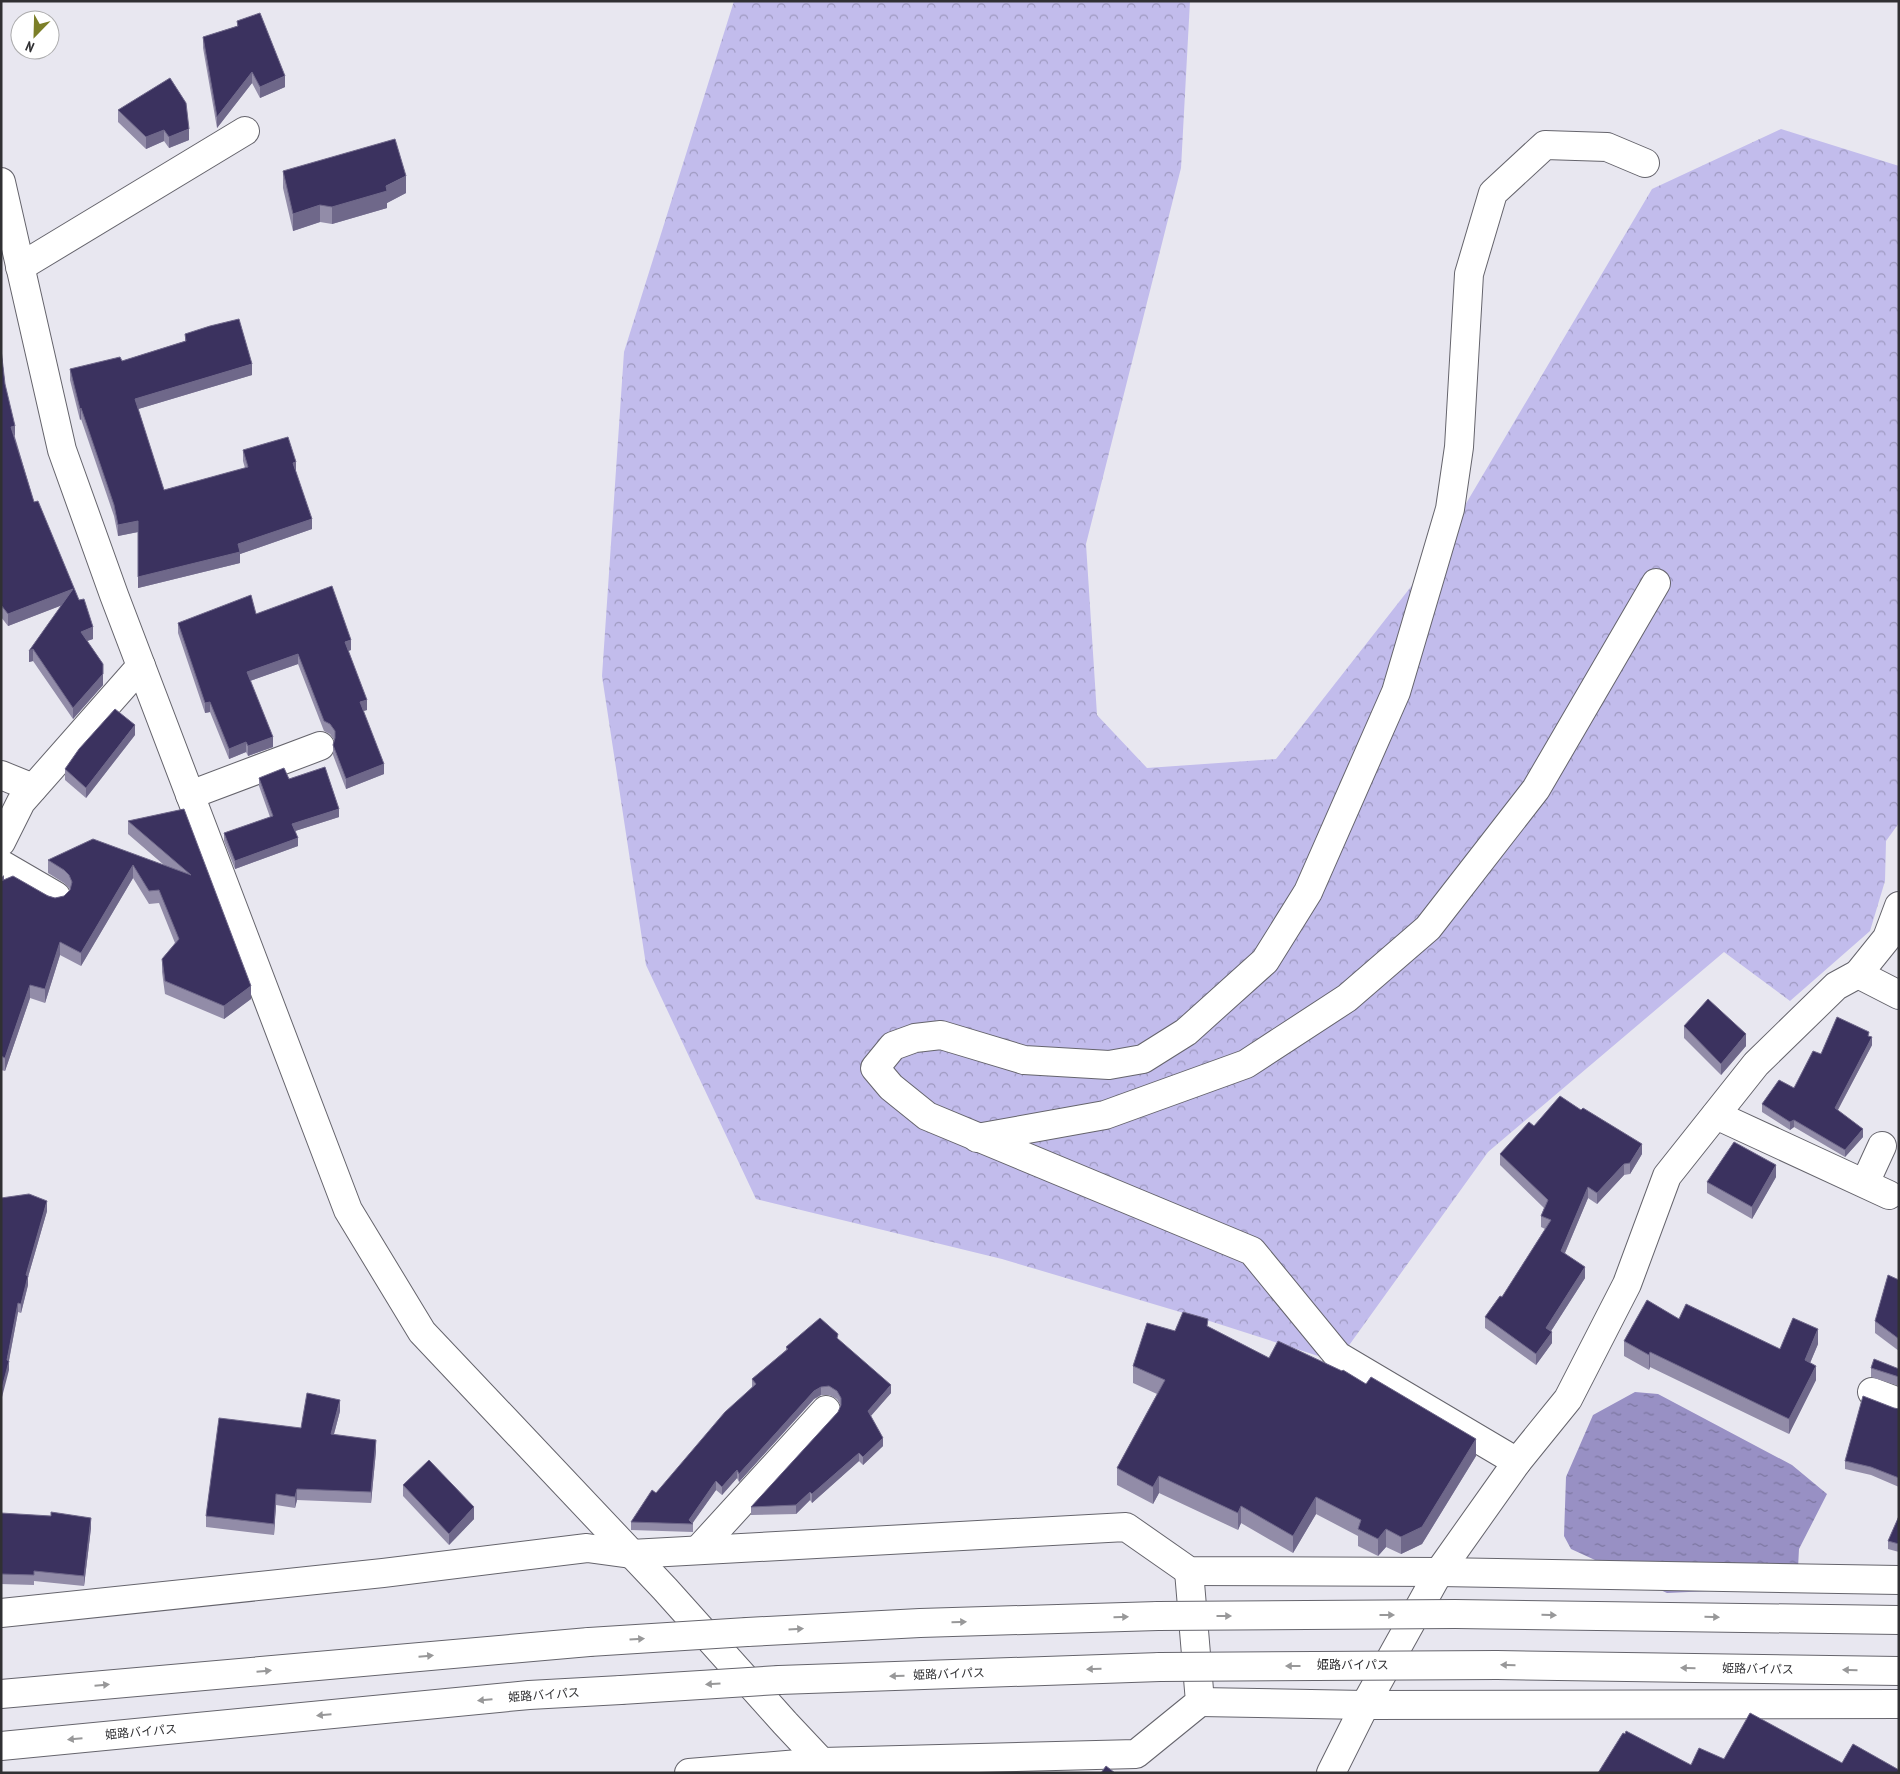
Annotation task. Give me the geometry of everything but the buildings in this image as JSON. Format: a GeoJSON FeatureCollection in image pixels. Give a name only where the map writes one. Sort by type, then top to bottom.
{"type":"FeatureCollection","features":[{"type":"Feature","properties":{"kind":"main road"},"geometry":{"type":"LineString","coordinates":[[20,267],[245,131]]}},
{"type":"Feature","properties":{"kind":"main road"},"geometry":{"type":"LineString","coordinates":[[1517,1462],[1338,1356],[1252,1251],[927,1116],[891,1088],[875,1068],[893,1046],[915,1038],[940,1035],[1024,1060],[1109,1065],[1143,1059],[1186,1032],[1265,961],[1308,892],[1396,692],[1450,509],[1459,446],[1469,274],[1493,193],[1546,145],[1607,147],[1645,163]]}},
{"type":"Feature","properties":{"kind":"main road"},"geometry":{"type":"LineString","coordinates":[[1,182],[62,450],[141,666],[348,1210],[422,1332],[632,1554],[827,1768]]}},
{"type":"Feature","properties":{"kind":"main road"},"geometry":{"type":"LineString","coordinates":[[977,1138],[1105,1115],[1246,1064],[1346,998],[1428,928],[1536,789],[1656,583]]}},
{"type":"Feature","properties":{"kind":"main road"},"geometry":{"type":"LineString","coordinates":[[1,842],[21,802],[141,666]]}},
{"type":"Feature","properties":{"kind":"main road"},"geometry":{"type":"LineString","coordinates":[[190,795],[320,746]]}},
{"type":"Feature","properties":{"kind":"main road"},"geometry":{"type":"LineString","coordinates":[[1,775],[33,788]]}},
{"type":"Feature","properties":{"kind":"main road"},"geometry":{"type":"LineString","coordinates":[[1,864],[56,896]]}},
{"type":"Feature","properties":{"kind":"main road"},"geometry":{"type":"LineString","coordinates":[[1331,1773],[1365,1705],[1439,1572],[1517,1462],[1568,1399],[1627,1284],[1667,1176],[1756,1064],[1836,986],[1858,974],[1886,938],[1899,906]]}},
{"type":"Feature","properties":{"kind":"main road"},"geometry":{"type":"LineString","coordinates":[[1858,974],[1899,995]]}},
{"type":"Feature","properties":{"kind":"main road"},"geometry":{"type":"LineString","coordinates":[[1716,1115],[1889,1195]]}},
{"type":"Feature","properties":{"kind":"main road"},"geometry":{"type":"LineString","coordinates":[[1865,1183],[1882,1146]]}},
{"type":"Feature","properties":{"kind":"main road"},"geometry":{"type":"LineString","coordinates":[[1872,1392],[1899,1402]]}},
{"type":"Feature","properties":{"kind":"main road"},"geometry":{"type":"LineString","coordinates":[[698,1550],[826,1410]]}},
{"type":"Feature","properties":{"kind":"main road"},"geometry":{"type":"LineString","coordinates":[[1,1613],[373,1574],[587,1548],[632,1554],[1126,1527],[1189,1571],[1439,1572],[1899,1580]]}},
{"type":"Feature","properties":{"kind":"main road"},"geometry":{"type":"LineString","coordinates":[[1189,1571],[1200,1702]]}},
{"type":"Feature","properties":{"kind":"main road"},"geometry":{"type":"LineString","coordinates":[[1,1694],[589,1642],[920,1623],[1158,1616],[1455,1614],[1899,1620]]}},
{"type":"Feature","properties":{"kind":"main road","name":"姫路バイパス"},"geometry":{"type":"LineString","coordinates":[[1,1746],[519,1696],[779,1680],[1160,1666],[1497,1665],[1899,1671]]}},
{"type":"Feature","properties":{"kind":"main road"},"geometry":{"type":"LineString","coordinates":[[689,1773],[1136,1754],[1200,1702],[1365,1705],[1899,1704]]}},
{"type":"Feature","properties":{"kind":"green space"},"geometry":{"type":"Polygon","coordinates":[[[734,1],[1190,1],[1181,168],[1086,544],[1097,715],[1147,768],[1276,759],[1435,556],[1652,189],[1781,129],[1899,166],[1899,823],[1886,841],[1885,881],[1870,931],[1790,1001],[1724,952],[1488,1152],[1337,1362],[1197,1317],[1002,1259],[756,1199],[646,965],[602,676],[624,352],[734,1]]]}},
{"type":"Feature","properties":{"kind":"water"},"geometry":{"type":"Polygon","coordinates":[[[1635,1392],[1658,1394],[1792,1465],[1827,1494],[1799,1549],[1797,1587],[1667,1593],[1571,1549],[1564,1536],[1566,1477],[1593,1415],[1635,1392]]]}}]}
